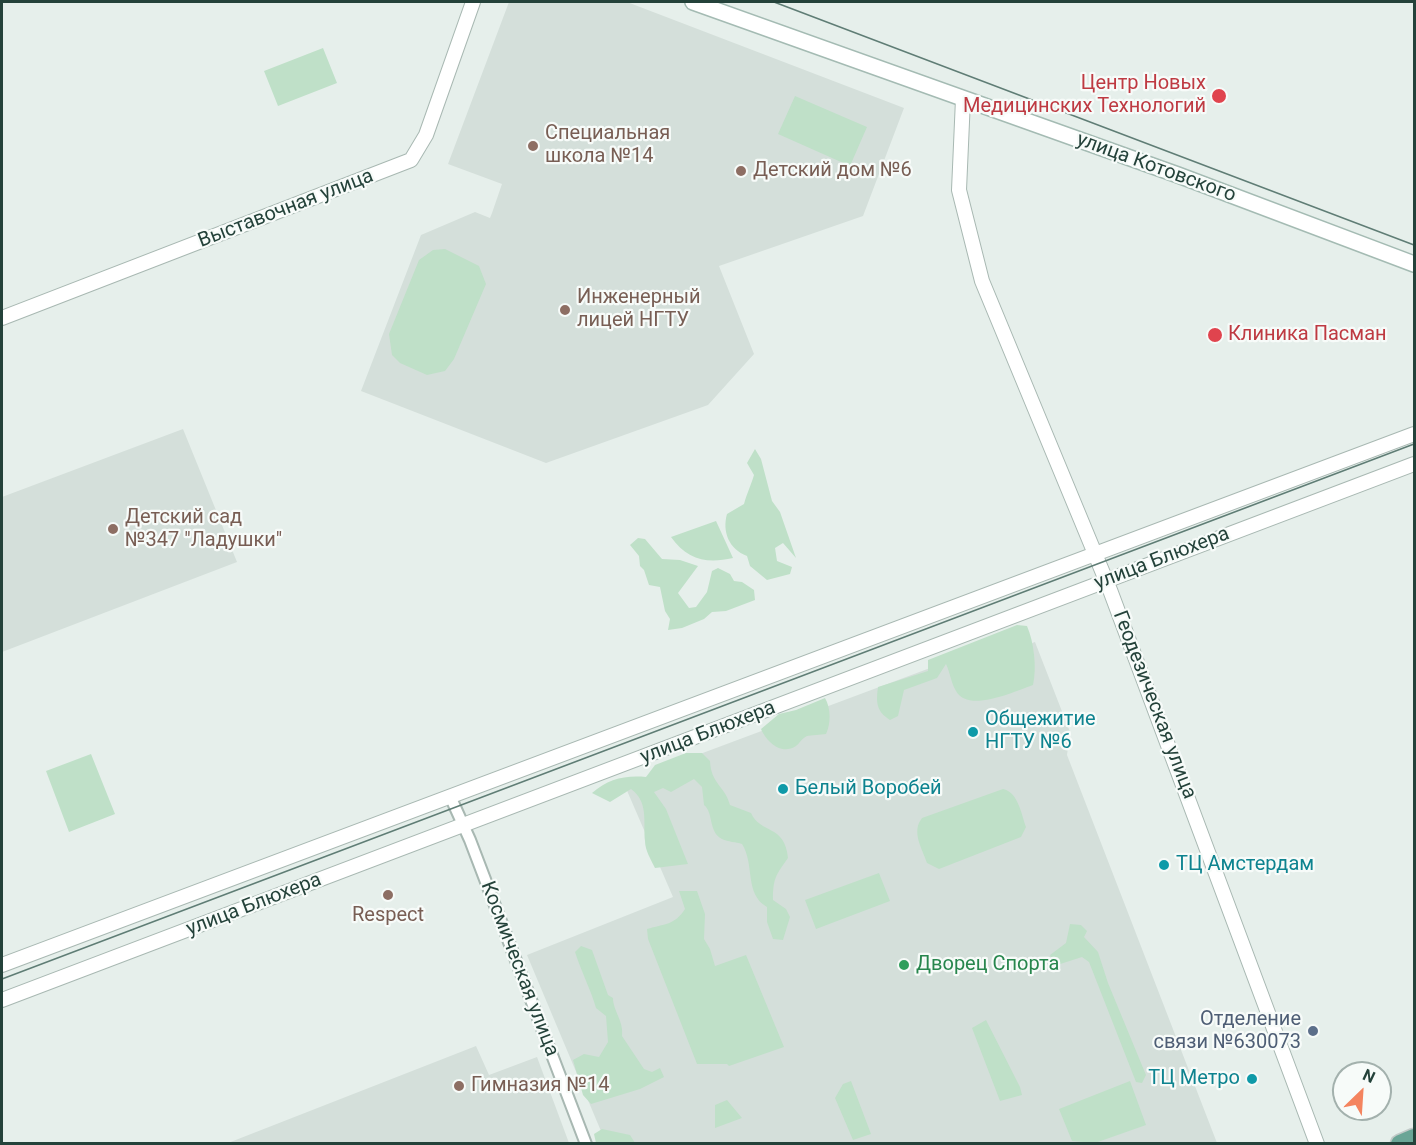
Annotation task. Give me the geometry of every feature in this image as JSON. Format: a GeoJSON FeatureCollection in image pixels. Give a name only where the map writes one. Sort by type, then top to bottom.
{"type":"FeatureCollection","features":[{"type":"Feature","properties":{"kind":"main road","name":"улица Котовского"},"geometry":{"type":"LineString","coordinates":[[693,2],[1414,264]]}},
{"type":"Feature","properties":{"kind":"main road"},"geometry":{"type":"LineString","coordinates":[[1400,1143],[1414,1138]]}},
{"type":"Feature","properties":{"kind":"street","name":"Выставочная улица"},"geometry":{"type":"LineString","coordinates":[[2,318],[411,160],[426,135],[473,2]]}},
{"type":"Feature","properties":{"kind":"street","name":"Геодезическая улица"},"geometry":{"type":"LineString","coordinates":[[963,99],[959,190],[982,281],[1097,555],[1316,1142]]}},
{"type":"Feature","properties":{"kind":"street","name":"улица Блюхера"},"geometry":{"type":"LineString","coordinates":[[2,965],[1414,434]]}},
{"type":"Feature","properties":{"kind":"street","name":"улица Блюхера"},"geometry":{"type":"LineString","coordinates":[[2,1000],[1414,464]]}},
{"type":"Feature","properties":{"kind":"street","name":"Космическая улица"},"geometry":{"type":"LineString","coordinates":[[450,796],[464,826],[586,1143]]}},
{"type":"Feature","properties":{"kind":"shaded area"},"geometry":{"type":"Polygon","coordinates":[[[509,2],[627,2],[904,108],[863,216],[719,266],[754,354],[708,405],[546,463],[361,391],[421,235],[475,212],[490,218],[492,213],[502,184],[448,164],[509,2]]]}},
{"type":"Feature","properties":{"kind":"shaded area","name":"Детский сад №347 \"Ладушки\""},"geometry":{"type":"Polygon","coordinates":[[[183,429],[237,562],[2,652],[2,497],[183,429]]]}},
{"type":"Feature","properties":{"kind":"shaded area"},"geometry":{"type":"Polygon","coordinates":[[[1035,642],[1070,732],[1067,755],[1217,1143],[606,1143],[527,955],[673,897],[625,786],[700,754],[997,643],[1002,654],[1035,642]]]}},
{"type":"Feature","properties":{"kind":"shaded area","name":"Гимназия №14"},"geometry":{"type":"Polygon","coordinates":[[[476,1046],[489,1075],[537,1057],[569,1143],[228,1143],[476,1046]]]}},
{"type":"Feature","properties":{"kind":"green space"},"geometry":{"type":"Polygon","coordinates":[[[323,48],[337,83],[278,106],[264,71],[323,48]]]}},
{"type":"Feature","properties":{"kind":"green space"},"geometry":{"type":"Polygon","coordinates":[[[795,96],[867,127],[850,166],[778,134],[795,96]]]}},
{"type":"Feature","properties":{"kind":"green space"},"geometry":{"type":"Polygon","coordinates":[[[445,249],[479,266],[486,284],[454,359],[445,371],[427,375],[400,363],[392,355],[389,334],[419,260],[433,250],[445,249]]]}},
{"type":"Feature","properties":{"kind":"green space"},"geometry":{"type":"Polygon","coordinates":[[[755,449],[761,459],[772,501],[780,512],[796,558],[783,543],[775,548],[777,561],[792,567],[790,574],[767,580],[750,566],[747,556],[731,544],[725,527],[727,514],[744,504],[754,475],[747,463],[755,449]]]}},
{"type":"Feature","properties":{"kind":"green space"},"geometry":{"type":"Polygon","coordinates":[[[716,521],[733,558],[706,560],[698,558],[684,551],[671,537],[716,521]]]}},
{"type":"Feature","properties":{"kind":"green space"},"geometry":{"type":"Polygon","coordinates":[[[638,538],[645,539],[662,559],[680,560],[698,566],[678,593],[689,608],[696,607],[707,592],[712,571],[718,568],[730,574],[734,581],[742,582],[754,590],[755,600],[726,611],[712,612],[704,619],[682,628],[668,630],[670,619],[665,611],[660,587],[649,585],[644,570],[640,566],[639,556],[630,545],[638,538]]]}},
{"type":"Feature","properties":{"kind":"green space"},"geometry":{"type":"Polygon","coordinates":[[[1017,625],[1027,626],[1031,640],[1035,663],[1033,685],[991,699],[970,700],[962,697],[956,691],[946,664],[937,678],[904,690],[898,716],[890,720],[880,710],[877,702],[878,687],[928,671],[928,660],[1017,625]]]}},
{"type":"Feature","properties":{"kind":"green space"},"geometry":{"type":"Polygon","coordinates":[[[825,698],[830,716],[826,734],[807,736],[796,746],[785,749],[775,746],[763,734],[761,729],[779,714],[796,710],[825,698]]]}},
{"type":"Feature","properties":{"kind":"green space"},"geometry":{"type":"Polygon","coordinates":[[[686,753],[702,753],[710,761],[715,780],[725,793],[730,805],[751,813],[755,820],[777,834],[786,847],[788,858],[776,877],[773,900],[786,909],[790,917],[783,940],[773,939],[767,922],[767,907],[760,901],[752,887],[748,860],[742,844],[724,840],[715,832],[704,805],[702,787],[694,779],[671,792],[663,788],[654,792],[666,809],[688,864],[655,868],[645,844],[643,806],[637,794],[631,789],[610,802],[592,793],[604,784],[617,779],[646,777],[655,765],[686,753]]]}},
{"type":"Feature","properties":{"kind":"green space"},"geometry":{"type":"Polygon","coordinates":[[[91,754],[115,814],[69,832],[46,771],[91,754]]]}},
{"type":"Feature","properties":{"kind":"green space"},"geometry":{"type":"Polygon","coordinates":[[[1003,789],[1016,799],[1026,827],[1021,837],[939,869],[927,863],[917,834],[922,818],[1003,789]]]}},
{"type":"Feature","properties":{"kind":"green space"},"geometry":{"type":"Polygon","coordinates":[[[879,873],[890,901],[816,929],[805,900],[879,873]]]}},
{"type":"Feature","properties":{"kind":"green space"},"geometry":{"type":"Polygon","coordinates":[[[679,891],[697,891],[705,914],[704,939],[715,966],[746,955],[784,1047],[729,1066],[727,1064],[697,1064],[648,939],[647,929],[673,921],[685,909],[679,891]]]}},
{"type":"Feature","properties":{"kind":"green space"},"geometry":{"type":"Polygon","coordinates":[[[1070,924],[1081,925],[1087,931],[1084,937],[1098,952],[1108,983],[1146,1075],[1142,1083],[1136,1082],[1089,962],[1082,957],[1054,966],[1050,955],[1066,943],[1070,924]]]}},
{"type":"Feature","properties":{"kind":"green space"},"geometry":{"type":"Polygon","coordinates":[[[581,946],[592,950],[608,995],[613,998],[622,1036],[644,1069],[652,1072],[660,1068],[664,1077],[640,1089],[591,1104],[583,1095],[573,1060],[584,1054],[599,1057],[608,1042],[606,1016],[596,1008],[575,952],[581,946]]]}},
{"type":"Feature","properties":{"kind":"green space"},"geometry":{"type":"Polygon","coordinates":[[[986,1020],[1022,1095],[1000,1101],[972,1028],[986,1020]]]}},
{"type":"Feature","properties":{"kind":"green space"},"geometry":{"type":"Polygon","coordinates":[[[851,1081],[871,1134],[853,1140],[835,1098],[843,1084],[851,1081]]]}},
{"type":"Feature","properties":{"kind":"green space"},"geometry":{"type":"Polygon","coordinates":[[[1130,1081],[1146,1125],[1095,1143],[1072,1141],[1059,1109],[1130,1081]]]}},
{"type":"Feature","properties":{"kind":"green space"},"geometry":{"type":"Polygon","coordinates":[[[727,1100],[742,1118],[715,1128],[715,1105],[727,1100]]]}},
{"type":"Feature","properties":{"kind":"green space"},"geometry":{"type":"Polygon","coordinates":[[[602,1129],[630,1135],[635,1143],[596,1143],[594,1134],[602,1129]]]}},
{"type":"Feature","properties":{"kind":"tram line"},"geometry":{"type":"LineString","coordinates":[[774,2],[1414,245]]}},
{"type":"Feature","properties":{"kind":"tram line"},"geometry":{"type":"LineString","coordinates":[[2,979],[1414,444]]}},
{"type":"Feature","properties":{"kind":"place","name":"Центр Новых Медицинских Технологий"},"geometry":{"type":"Point","coordinates":[1219,96]}},
{"type":"Feature","properties":{"kind":"place","name":"Специальная школа №14"},"geometry":{"type":"Point","coordinates":[533,146]}},
{"type":"Feature","properties":{"kind":"place","name":"Детский дом №6"},"geometry":{"type":"Point","coordinates":[741,171]}},
{"type":"Feature","properties":{"kind":"place","name":"Инженерный лицей НГТУ"},"geometry":{"type":"Point","coordinates":[565,310]}},
{"type":"Feature","properties":{"kind":"place","name":"Клиника Пасман"},"geometry":{"type":"Point","coordinates":[1215,335]}},
{"type":"Feature","properties":{"kind":"place","name":"Детский сад №347 \"Ладушки\""},"geometry":{"type":"Point","coordinates":[113,529]}},
{"type":"Feature","properties":{"kind":"place","name":"Общежитие НГТУ №6"},"geometry":{"type":"Point","coordinates":[973,732]}},
{"type":"Feature","properties":{"kind":"place","name":"Белый Воробей"},"geometry":{"type":"Point","coordinates":[783,789]}},
{"type":"Feature","properties":{"kind":"place","name":"ТЦ Амстердам"},"geometry":{"type":"Point","coordinates":[1164,865]}},
{"type":"Feature","properties":{"kind":"place","name":"Respect"},"geometry":{"type":"Point","coordinates":[388,895]}},
{"type":"Feature","properties":{"kind":"place","name":"Дворец Спорта"},"geometry":{"type":"Point","coordinates":[904,965]}},
{"type":"Feature","properties":{"kind":"place","name":"Отделение связи №630073"},"geometry":{"type":"Point","coordinates":[1313,1031]}},
{"type":"Feature","properties":{"kind":"place","name":"ТЦ Метро"},"geometry":{"type":"Point","coordinates":[1252,1079]}},
{"type":"Feature","properties":{"kind":"place","name":"Гимназия №14"},"geometry":{"type":"Point","coordinates":[459,1086]}}]}
